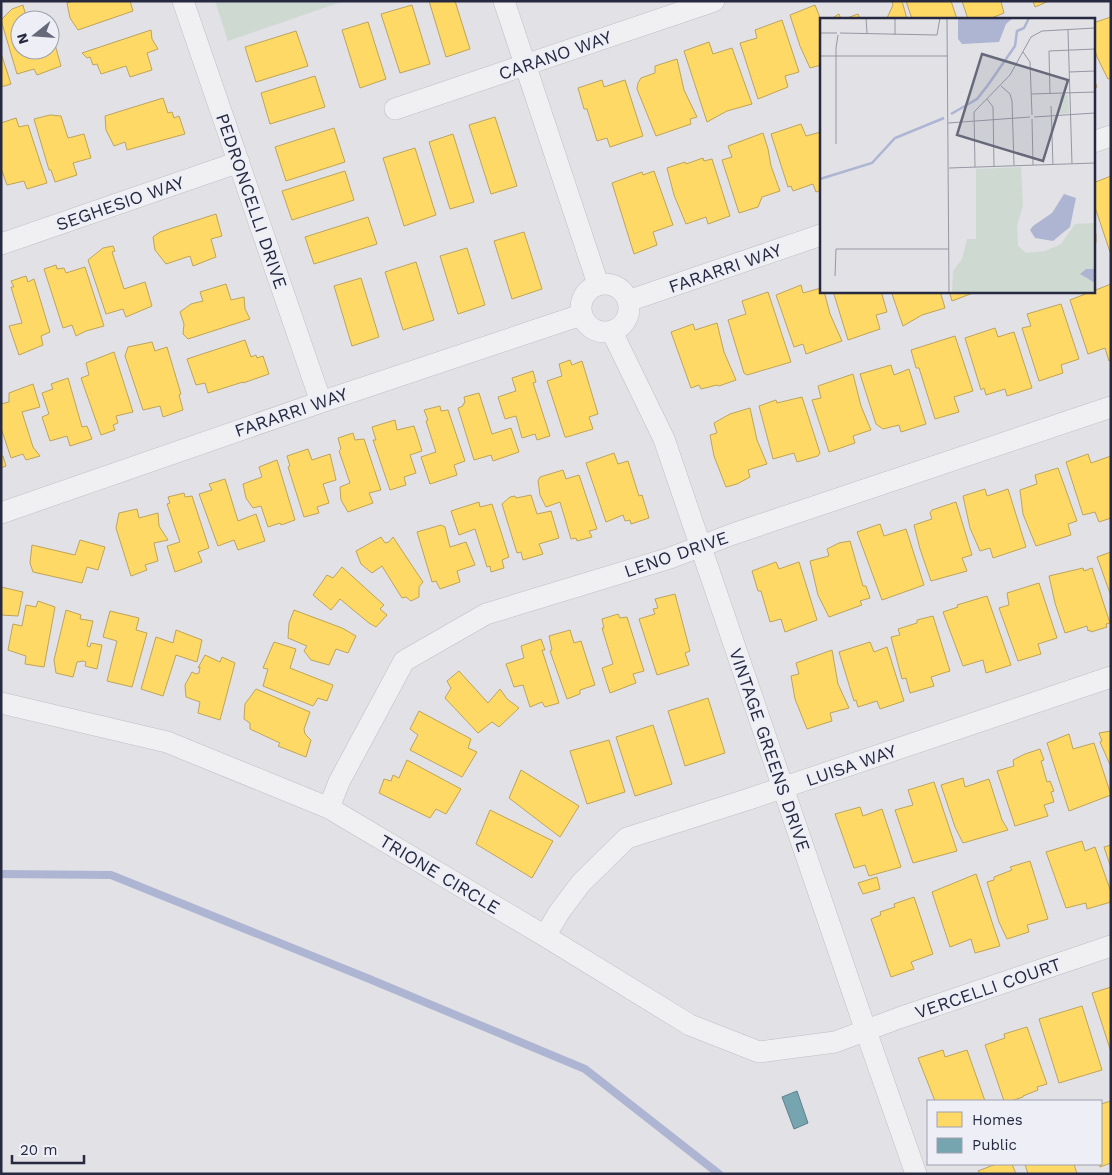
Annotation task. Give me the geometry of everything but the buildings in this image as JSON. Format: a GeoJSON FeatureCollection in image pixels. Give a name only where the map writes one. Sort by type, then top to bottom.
{"type":"FeatureCollection","features":[{"type":"Feature","properties":{"kind":"street","name":"PEDRONCELLI DRIVE"},"geometry":{"type":"LineString","coordinates":[[183,1],[320,402]]}},
{"type":"Feature","properties":{"kind":"street"},"geometry":{"type":"LineString","coordinates":[[504,1],[598,284]]}},
{"type":"Feature","properties":{"kind":"street","name":"CARANO WAY"},"geometry":{"type":"LineString","coordinates":[[395,109],[714,1]]}},
{"type":"Feature","properties":{"kind":"street"},"geometry":{"type":"LineString","coordinates":[[1094,142],[1111,136]]}},
{"type":"Feature","properties":{"kind":"street","name":"SEGHESIO WAY"},"geometry":{"type":"LineString","coordinates":[[1,244],[238,162]]}},
{"type":"Feature","properties":{"kind":"street","name":"FARARRI WAY"},"geometry":{"type":"LineString","coordinates":[[628,301],[820,235]]}},
{"type":"Feature","properties":{"kind":"street"},"geometry":{"type":"LineString","coordinates":[[598,284],[613,285],[620,288],[628,301],[628,316],[619,328],[612,332],[597,331],[590,328],[581,315],[580,308],[585,293],[591,287],[598,284]]}},
{"type":"Feature","properties":{"kind":"street","name":"FARARRI WAY"},"geometry":{"type":"LineString","coordinates":[[1,513],[320,402],[581,315]]}},
{"type":"Feature","properties":{"kind":"street","name":"VINTAGE GREENS DRIVE"},"geometry":{"type":"LineString","coordinates":[[612,332],[664,438],[916,1174]]}},
{"type":"Feature","properties":{"kind":"street","name":"LENO DRIVE"},"geometry":{"type":"LineString","coordinates":[[329,808],[339,782],[404,661],[486,614],[660,561],[733,534],[1111,407]]}},
{"type":"Feature","properties":{"kind":"street","name":"LUISA WAY"},"geometry":{"type":"LineString","coordinates":[[545,936],[560,911],[581,883],[627,838],[783,788],[1111,677]]}},
{"type":"Feature","properties":{"kind":"street","name":"TRIONE CIRCLE"},"geometry":{"type":"LineString","coordinates":[[1,704],[167,742],[329,808],[545,936],[690,1025],[759,1052],[835,1042],[866,1031]]}},
{"type":"Feature","properties":{"kind":"street","name":"VERCELLI COURT"},"geometry":{"type":"LineString","coordinates":[[866,1031],[1111,946]]}},
{"type":"Feature","properties":{"kind":"shaded area"},"geometry":{"type":"Polygon","coordinates":[[[215,1],[344,1],[228,41],[215,1]]]}},
{"type":"Feature","properties":{"kind":"waterway"},"geometry":{"type":"LineString","coordinates":[[1,874],[111,875],[367,978],[585,1069],[719,1174]]}}]}
